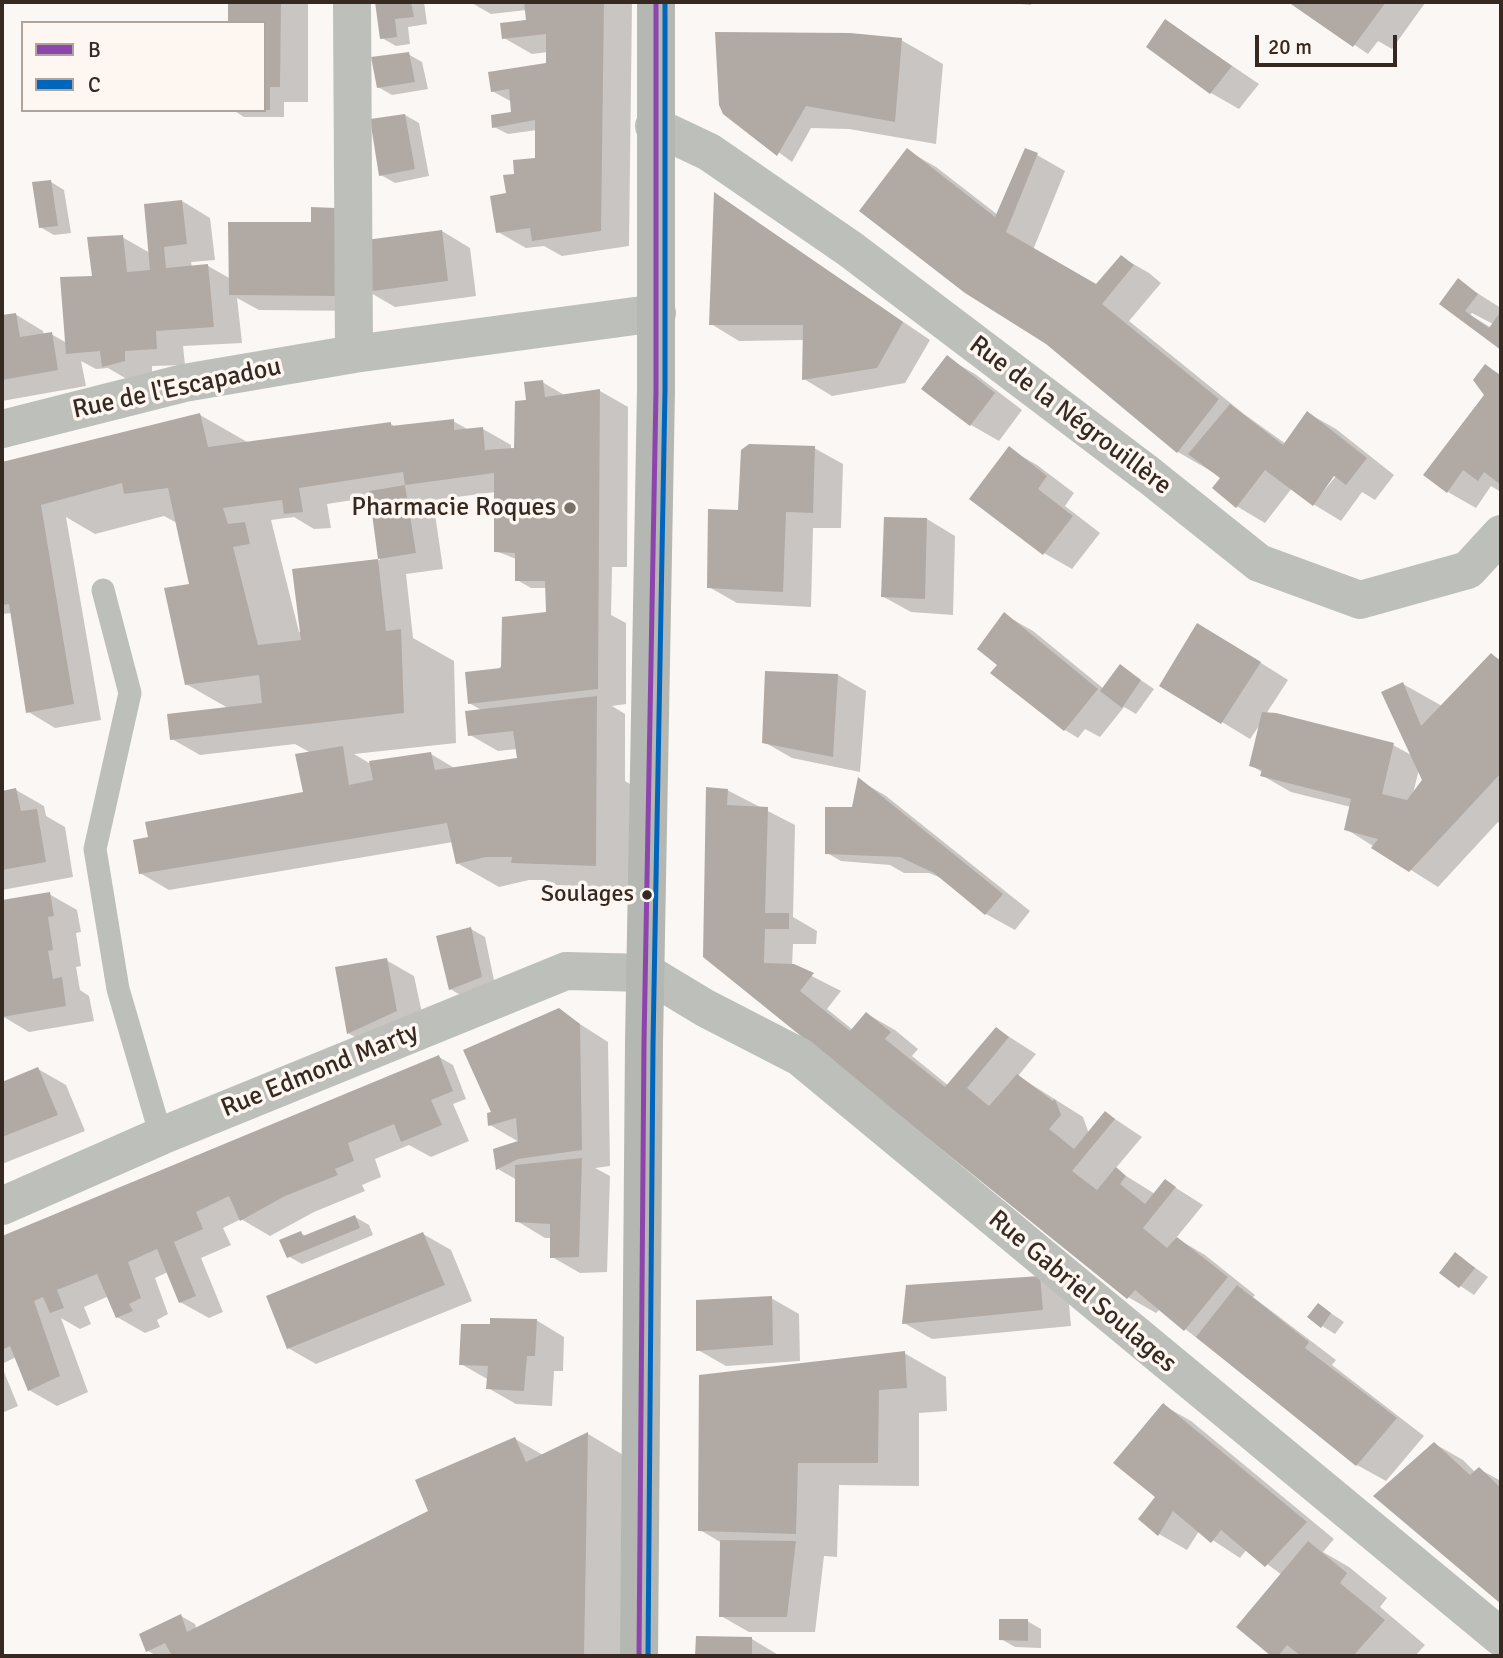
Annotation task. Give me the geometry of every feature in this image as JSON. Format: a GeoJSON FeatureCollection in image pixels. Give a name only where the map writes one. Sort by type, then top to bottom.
{"type":"FeatureCollection","features":[{"type":"Feature","properties":{"kind":"main road"},"geometry":{"type":"LineString","coordinates":[[639,1656],[657,313],[654,126],[656,2]]}},
{"type":"Feature","properties":{"kind":"street"},"geometry":{"type":"LineString","coordinates":[[352,2],[354,354]]}},
{"type":"Feature","properties":{"kind":"street","name":"Rue de la Négrouillère"},"geometry":{"type":"LineString","coordinates":[[654,126],[709,152],[850,249],[1150,476],[1259,564],[1360,600],[1468,570],[1501,534]]}},
{"type":"Feature","properties":{"kind":"street","name":"Rue de l'Escapadou"},"geometry":{"type":"LineString","coordinates":[[2,429],[184,383],[354,354],[657,313]]}},
{"type":"Feature","properties":{"kind":"street","name":"Rue Edmond Marty"},"geometry":{"type":"LineString","coordinates":[[2,1206],[161,1136],[566,971],[647,973]]}},
{"type":"Feature","properties":{"kind":"street","name":"Rue Gabriel Soulages"},"geometry":{"type":"LineString","coordinates":[[647,973],[705,1008],[800,1057],[1291,1466],[1501,1637]]}},
{"type":"Feature","properties":{"kind":"lane"},"geometry":{"type":"LineString","coordinates":[[103,590],[130,693],[95,849],[118,989],[161,1136]]}},
{"type":"Feature","properties":{"kind":"building"},"geometry":{"type":"Polygon","coordinates":[[[228,2],[281,2],[280,87],[270,87],[270,110],[266,110],[266,21],[228,21],[228,2]]]}},
{"type":"Feature","properties":{"kind":"building"},"geometry":{"type":"Polygon","coordinates":[[[375,2],[411,2],[414,17],[395,19],[397,37],[380,39],[375,2]]]}},
{"type":"Feature","properties":{"kind":"building"},"geometry":{"type":"Polygon","coordinates":[[[524,2],[604,2],[601,231],[532,241],[530,228],[496,233],[490,196],[506,193],[503,175],[514,174],[513,160],[535,158],[535,120],[492,128],[491,115],[511,112],[509,89],[491,92],[488,72],[546,63],[546,34],[502,39],[500,23],[526,20],[524,2]]]}},
{"type":"Feature","properties":{"kind":"building"},"geometry":{"type":"Polygon","coordinates":[[[1288,2],[1386,2],[1353,47],[1288,2]]]}},
{"type":"Feature","properties":{"kind":"building"},"geometry":{"type":"Polygon","coordinates":[[[1165,19],[1232,66],[1210,94],[1146,47],[1165,19]]]}},
{"type":"Feature","properties":{"kind":"building"},"geometry":{"type":"Polygon","coordinates":[[[715,32],[850,33],[902,38],[895,122],[806,106],[777,156],[723,114],[719,105],[715,32]]]}},
{"type":"Feature","properties":{"kind":"building"},"geometry":{"type":"Polygon","coordinates":[[[409,52],[415,82],[377,88],[371,57],[409,52]]]}},
{"type":"Feature","properties":{"kind":"building"},"geometry":{"type":"Polygon","coordinates":[[[405,114],[415,169],[379,176],[370,119],[405,114]]]}},
{"type":"Feature","properties":{"kind":"building"},"geometry":{"type":"Polygon","coordinates":[[[907,148],[995,217],[1025,148],[1038,153],[1006,232],[1096,284],[1121,255],[1134,265],[1102,304],[1219,399],[1177,453],[1046,344],[965,293],[859,211],[907,148]]]}},
{"type":"Feature","properties":{"kind":"building"},"geometry":{"type":"Polygon","coordinates":[[[51,180],[58,226],[39,228],[32,182],[51,180]]]}},
{"type":"Feature","properties":{"kind":"building"},"geometry":{"type":"Polygon","coordinates":[[[714,192],[903,322],[877,368],[802,380],[803,325],[709,325],[714,192]]]}},
{"type":"Feature","properties":{"kind":"building"},"geometry":{"type":"Polygon","coordinates":[[[182,200],[187,244],[164,247],[166,268],[208,264],[214,327],[156,331],[157,349],[125,351],[125,361],[102,367],[100,351],[66,354],[60,277],[92,276],[87,237],[123,235],[127,272],[150,270],[144,204],[182,200]]]}},
{"type":"Feature","properties":{"kind":"building"},"geometry":{"type":"Polygon","coordinates":[[[311,207],[336,208],[336,296],[229,295],[228,222],[311,222],[311,207]]]}},
{"type":"Feature","properties":{"kind":"building"},"geometry":{"type":"Polygon","coordinates":[[[442,230],[448,281],[365,292],[366,240],[442,230]]]}},
{"type":"Feature","properties":{"kind":"building"},"geometry":{"type":"Polygon","coordinates":[[[1458,278],[1478,294],[1465,311],[1489,328],[1501,311],[1501,350],[1439,304],[1458,278]]]}},
{"type":"Feature","properties":{"kind":"building"},"geometry":{"type":"Polygon","coordinates":[[[16,313],[20,337],[52,332],[58,370],[2,380],[2,315],[16,313]]]}},
{"type":"Feature","properties":{"kind":"building"},"geometry":{"type":"Polygon","coordinates":[[[947,355],[995,393],[970,426],[921,389],[947,355]]]}},
{"type":"Feature","properties":{"kind":"building"},"geometry":{"type":"Polygon","coordinates":[[[1485,364],[1501,376],[1501,485],[1484,472],[1478,481],[1463,470],[1447,493],[1423,475],[1484,395],[1473,380],[1485,364]]]}},
{"type":"Feature","properties":{"kind":"building"},"geometry":{"type":"Polygon","coordinates":[[[543,380],[545,397],[600,389],[598,689],[468,704],[465,672],[501,668],[502,617],[546,612],[545,581],[515,581],[515,553],[494,552],[494,473],[405,485],[403,472],[299,488],[303,512],[284,514],[282,500],[223,508],[228,524],[245,522],[250,544],[233,547],[258,645],[301,640],[292,569],[378,559],[386,631],[401,629],[404,713],[170,740],[167,714],[262,703],[259,675],[185,685],[164,588],[189,584],[168,488],[124,494],[122,483],[41,505],[74,704],[26,713],[9,604],[2,605],[2,462],[200,413],[208,447],[391,422],[391,426],[454,419],[454,430],[483,427],[485,450],[514,448],[515,401],[526,400],[524,382],[543,380]]]}},
{"type":"Feature","properties":{"kind":"building"},"geometry":{"type":"Polygon","coordinates":[[[1230,404],[1283,445],[1307,411],[1367,458],[1346,485],[1334,476],[1313,506],[1265,470],[1236,508],[1212,488],[1220,478],[1188,454],[1230,404]]]}},
{"type":"Feature","properties":{"kind":"building"},"geometry":{"type":"Polygon","coordinates":[[[749,444],[815,446],[813,513],[786,512],[783,592],[707,588],[708,509],[738,510],[741,450],[749,444]]]}},
{"type":"Feature","properties":{"kind":"building"},"geometry":{"type":"Polygon","coordinates":[[[1009,446],[1047,476],[1038,489],[1073,516],[1043,555],[969,499],[1009,446]]]}},
{"type":"Feature","properties":{"kind":"building"},"geometry":{"type":"Polygon","coordinates":[[[405,485],[416,553],[378,559],[369,491],[405,485]]]}},
{"type":"Feature","properties":{"kind":"building"},"geometry":{"type":"Polygon","coordinates":[[[884,517],[927,518],[925,599],[881,597],[884,517]]]}},
{"type":"Feature","properties":{"kind":"building"},"geometry":{"type":"Polygon","coordinates":[[[1004,612],[1098,689],[1064,731],[990,673],[997,665],[977,649],[1004,612]]]}},
{"type":"Feature","properties":{"kind":"building"},"geometry":{"type":"Polygon","coordinates":[[[1197,623],[1261,662],[1221,724],[1159,686],[1197,623]]]}},
{"type":"Feature","properties":{"kind":"building"},"geometry":{"type":"Polygon","coordinates":[[[1491,653],[1501,662],[1501,773],[1409,872],[1371,848],[1378,839],[1344,830],[1351,799],[1260,776],[1262,770],[1249,766],[1262,712],[1276,713],[1394,743],[1382,794],[1407,800],[1422,780],[1381,692],[1403,682],[1421,726],[1491,653]]]}},
{"type":"Feature","properties":{"kind":"building"},"geometry":{"type":"Polygon","coordinates":[[[1120,664],[1141,680],[1122,708],[1100,691],[1120,664]]]}},
{"type":"Feature","properties":{"kind":"building"},"geometry":{"type":"Polygon","coordinates":[[[765,671],[838,674],[833,757],[762,743],[765,671]]]}},
{"type":"Feature","properties":{"kind":"building"},"geometry":{"type":"Polygon","coordinates":[[[597,696],[596,866],[511,863],[512,857],[486,857],[456,864],[447,823],[139,874],[133,840],[148,837],[145,822],[303,792],[295,754],[343,746],[349,785],[373,780],[369,761],[431,752],[435,770],[517,758],[513,731],[468,736],[465,711],[597,696]]]}},
{"type":"Feature","properties":{"kind":"building"},"geometry":{"type":"Polygon","coordinates":[[[858,777],[1003,894],[985,915],[934,873],[900,857],[825,854],[825,807],[852,807],[858,777]]]}},
{"type":"Feature","properties":{"kind":"building"},"geometry":{"type":"Polygon","coordinates":[[[706,787],[728,789],[727,805],[768,807],[765,913],[789,913],[789,929],[765,929],[764,963],[794,964],[814,973],[800,991],[850,1031],[866,1012],[891,1032],[885,1039],[945,1087],[996,1027],[1009,1037],[967,1088],[989,1106],[1017,1074],[1053,1101],[1055,1099],[1061,1115],[1049,1129],[1074,1149],[1105,1111],[1115,1119],[1072,1171],[1097,1190],[1116,1167],[1126,1176],[1120,1184],[1145,1204],[1165,1179],[1176,1187],[1143,1228],[1167,1248],[1177,1237],[1228,1277],[1184,1331],[1135,1290],[1127,1299],[703,957],[706,787]]]}},
{"type":"Feature","properties":{"kind":"building"},"geometry":{"type":"Polygon","coordinates":[[[16,788],[21,811],[37,809],[46,862],[2,870],[2,791],[16,788]]]}},
{"type":"Feature","properties":{"kind":"building"},"geometry":{"type":"Polygon","coordinates":[[[50,892],[54,916],[48,917],[53,950],[48,951],[53,979],[62,977],[66,1006],[2,1017],[2,900],[50,892]]]}},
{"type":"Feature","properties":{"kind":"building"},"geometry":{"type":"Polygon","coordinates":[[[471,927],[482,977],[449,990],[436,936],[471,927]]]}},
{"type":"Feature","properties":{"kind":"building"},"geometry":{"type":"Polygon","coordinates":[[[387,958],[397,1011],[347,1034],[335,967],[387,958]]]}},
{"type":"Feature","properties":{"kind":"building"},"geometry":{"type":"Polygon","coordinates":[[[559,1008],[580,1024],[582,1150],[518,1159],[496,1170],[493,1149],[518,1141],[516,1118],[488,1126],[487,1113],[491,1112],[463,1050],[559,1008]]]}},
{"type":"Feature","properties":{"kind":"building"},"geometry":{"type":"Polygon","coordinates":[[[439,1055],[453,1091],[431,1100],[442,1125],[401,1142],[394,1124],[348,1143],[354,1161],[335,1169],[338,1175],[285,1196],[240,1221],[229,1196],[196,1212],[203,1229],[174,1242],[196,1296],[179,1303],[157,1249],[128,1262],[141,1298],[129,1304],[133,1311],[116,1318],[97,1274],[57,1290],[64,1308],[50,1313],[43,1297],[34,1301],[60,1376],[28,1391],[10,1346],[2,1350],[2,1236],[439,1055]]]}},
{"type":"Feature","properties":{"kind":"building"},"geometry":{"type":"Polygon","coordinates":[[[38,1067],[58,1115],[2,1137],[2,1082],[38,1067]]]}},
{"type":"Feature","properties":{"kind":"building"},"geometry":{"type":"Polygon","coordinates":[[[582,1158],[579,1257],[550,1258],[550,1224],[515,1222],[515,1165],[582,1158]]]}},
{"type":"Feature","properties":{"kind":"building"},"geometry":{"type":"Polygon","coordinates":[[[355,1215],[360,1228],[287,1258],[279,1240],[301,1231],[303,1236],[355,1215]]]}},
{"type":"Feature","properties":{"kind":"building"},"geometry":{"type":"Polygon","coordinates":[[[423,1232],[445,1285],[287,1349],[266,1296],[423,1232]]]}},
{"type":"Feature","properties":{"kind":"building"},"geometry":{"type":"Polygon","coordinates":[[[1455,1252],[1475,1268],[1459,1288],[1439,1273],[1455,1252]]]}},
{"type":"Feature","properties":{"kind":"building"},"geometry":{"type":"Polygon","coordinates":[[[1040,1276],[1043,1310],[902,1324],[906,1285],[1040,1276]]]}},
{"type":"Feature","properties":{"kind":"building"},"geometry":{"type":"Polygon","coordinates":[[[1237,1285],[1309,1342],[1305,1348],[1397,1418],[1356,1466],[1196,1337],[1237,1285]]]}},
{"type":"Feature","properties":{"kind":"building"},"geometry":{"type":"Polygon","coordinates":[[[772,1296],[773,1345],[696,1351],[696,1300],[772,1296]]]}},
{"type":"Feature","properties":{"kind":"building"},"geometry":{"type":"Polygon","coordinates":[[[1318,1303],[1331,1313],[1321,1328],[1307,1317],[1318,1303]]]}},
{"type":"Feature","properties":{"kind":"building"},"geometry":{"type":"Polygon","coordinates":[[[490,1318],[537,1319],[535,1356],[527,1356],[524,1391],[486,1389],[488,1366],[459,1365],[461,1324],[490,1324],[490,1318]]]}},
{"type":"Feature","properties":{"kind":"building"},"geometry":{"type":"Polygon","coordinates":[[[905,1351],[907,1388],[879,1390],[878,1463],[798,1463],[796,1534],[698,1531],[699,1375],[905,1351]]]}},
{"type":"Feature","properties":{"kind":"building"},"geometry":{"type":"Polygon","coordinates":[[[1163,1403],[1307,1522],[1265,1567],[1221,1530],[1211,1543],[1173,1511],[1158,1536],[1138,1519],[1155,1497],[1113,1463],[1163,1403]]]}},
{"type":"Feature","properties":{"kind":"building"},"geometry":{"type":"Polygon","coordinates":[[[588,1432],[584,1656],[172,1656],[165,1643],[146,1652],[139,1634],[181,1614],[187,1632],[428,1511],[415,1480],[515,1437],[526,1462],[588,1432]]]}},
{"type":"Feature","properties":{"kind":"building"},"geometry":{"type":"Polygon","coordinates":[[[1434,1442],[1470,1475],[1479,1467],[1501,1488],[1501,1604],[1373,1496],[1434,1442]]]}},
{"type":"Feature","properties":{"kind":"building"},"geometry":{"type":"Polygon","coordinates":[[[720,1540],[796,1541],[787,1617],[719,1617],[720,1540]]]}},
{"type":"Feature","properties":{"kind":"building"},"geometry":{"type":"Polygon","coordinates":[[[1308,1541],[1347,1573],[1340,1583],[1385,1620],[1353,1656],[1301,1656],[1287,1645],[1278,1656],[1271,1656],[1236,1627],[1308,1541]]]}},
{"type":"Feature","properties":{"kind":"building"},"geometry":{"type":"Polygon","coordinates":[[[999,1619],[1028,1619],[1028,1641],[999,1640],[999,1619]]]}},
{"type":"Feature","properties":{"kind":"building"},"geometry":{"type":"Polygon","coordinates":[[[696,1636],[752,1637],[752,1656],[695,1656],[696,1636]]]}},
{"type":"Feature","properties":{"kind":"transit line","name":"B"},"geometry":{"type":"LineString","coordinates":[[639,1656],[644,1043],[656,390],[656,2]]}},
{"type":"Feature","properties":{"kind":"transit line","name":"C"},"geometry":{"type":"LineString","coordinates":[[648,1656],[653,1043],[665,390],[665,2]]}},
{"type":"Feature","properties":{"kind":"place","name":"Pharmacie Roques"},"geometry":{"type":"Point","coordinates":[570,508]}},
{"type":"Feature","properties":{"kind":"place","name":"Soulages"},"geometry":{"type":"Point","coordinates":[647,895]}}]}
